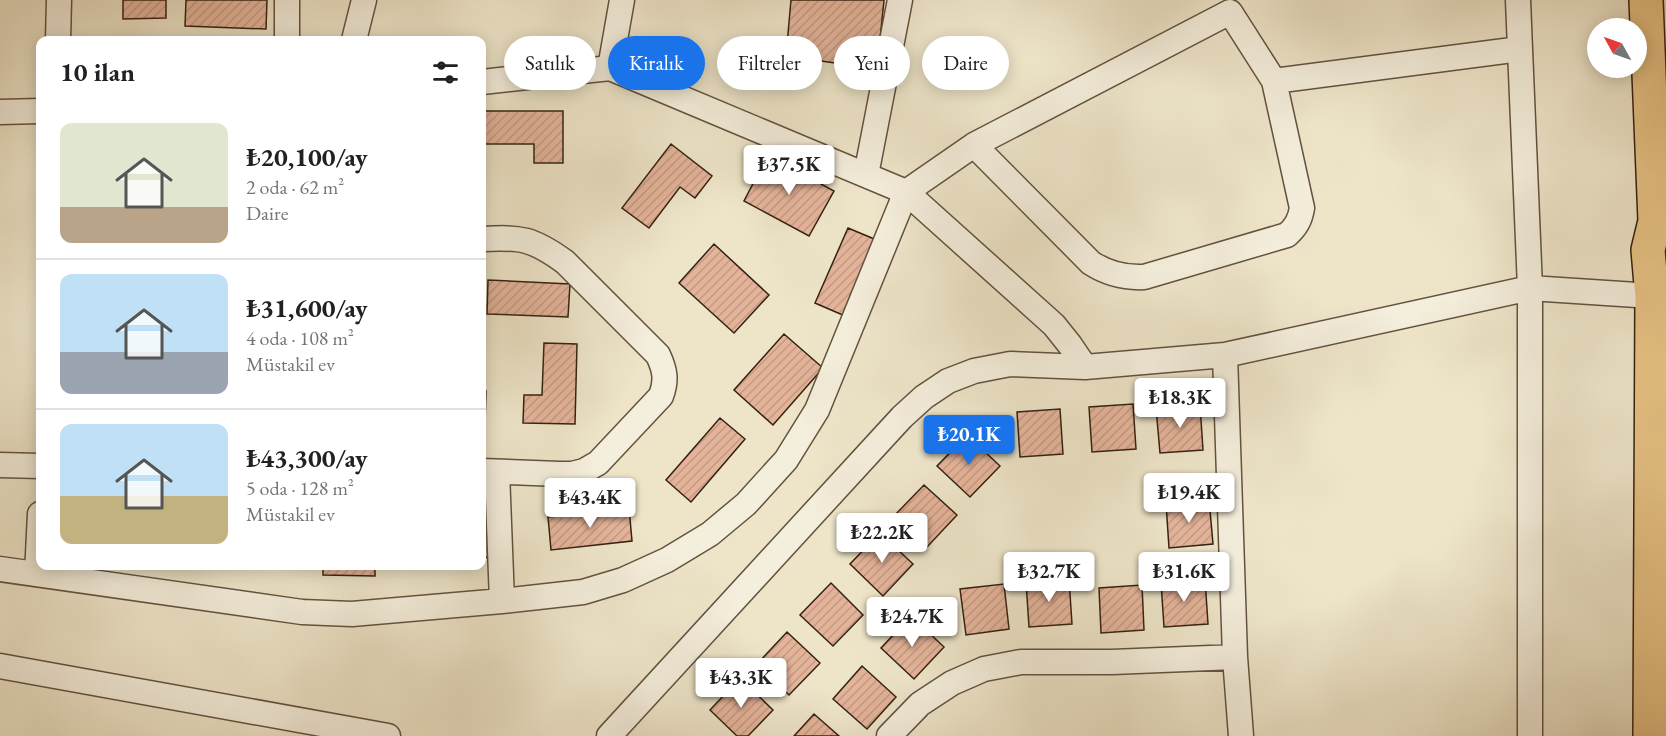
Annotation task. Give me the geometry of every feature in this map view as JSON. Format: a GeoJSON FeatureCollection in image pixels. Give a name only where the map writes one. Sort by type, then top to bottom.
{"type":"FeatureCollection","features":[{"type":"Feature","properties":{"kind":"highway"},"geometry":{"type":"LineString","coordinates":[[1646,0],[1661,217],[1648,250],[1659,301],[1650,736]]}},
{"type":"Feature","properties":{"kind":"street"},"geometry":{"type":"LineString","coordinates":[[58,36],[59,0]]}},
{"type":"Feature","properties":{"kind":"street"},"geometry":{"type":"LineString","coordinates":[[286,36],[287,0]]}},
{"type":"Feature","properties":{"kind":"street"},"geometry":{"type":"LineString","coordinates":[[355,36],[364,0]]}},
{"type":"Feature","properties":{"kind":"street"},"geometry":{"type":"LineString","coordinates":[[616,36],[622,0]]}},
{"type":"Feature","properties":{"kind":"street"},"geometry":{"type":"LineString","coordinates":[[866,176],[900,0]]}},
{"type":"Feature","properties":{"kind":"street"},"geometry":{"type":"LineString","coordinates":[[1518,0],[1530,288],[1530,736]]}},
{"type":"Feature","properties":{"kind":"street"},"geometry":{"type":"LineString","coordinates":[[0,569],[302,612],[352,614],[583,592],[623,580],[667,560],[710,534],[746,504],[786,460],[817,410],[906,192],[974,145],[1229,6],[1274,81],[1302,208],[1295,227],[1287,235],[1144,277],[1116,275],[1091,263],[974,145]]}},
{"type":"Feature","properties":{"kind":"street"},"geometry":{"type":"LineString","coordinates":[[1274,81],[1520,49]]}},
{"type":"Feature","properties":{"kind":"street"},"geometry":{"type":"LineString","coordinates":[[486,82],[608,68]]}},
{"type":"Feature","properties":{"kind":"street"},"geometry":{"type":"LineString","coordinates":[[662,90],[906,192],[1054,325],[1085,367]]}},
{"type":"Feature","properties":{"kind":"street"},"geometry":{"type":"LineString","coordinates":[[0,112],[36,111]]}},
{"type":"Feature","properties":{"kind":"street"},"geometry":{"type":"LineString","coordinates":[[486,239],[508,237],[530,241],[565,262],[658,355],[664,368],[665,384],[661,396],[598,464],[584,471],[572,474],[489,471],[502,601]]}},
{"type":"Feature","properties":{"kind":"street"},"geometry":{"type":"LineString","coordinates":[[609,736],[894,426],[924,397],[948,381],[974,371],[1010,364],[1085,367],[1225,355],[1530,288],[1659,301]]}},
{"type":"Feature","properties":{"kind":"street"},"geometry":{"type":"LineString","coordinates":[[1225,355],[1235,657],[1241,736]]}},
{"type":"Feature","properties":{"kind":"street"},"geometry":{"type":"LineString","coordinates":[[0,465],[36,466]]}},
{"type":"Feature","properties":{"kind":"street"},"geometry":{"type":"LineString","coordinates":[[37,570],[37,574]]}},
{"type":"Feature","properties":{"kind":"street"},"geometry":{"type":"LineString","coordinates":[[889,736],[920,704],[952,683],[984,669],[1021,662],[1112,662],[1235,657]]}},
{"type":"Feature","properties":{"kind":"street"},"geometry":{"type":"LineString","coordinates":[[0,666],[388,736]]}},
{"type":"Feature","properties":{"kind":"building"},"geometry":{"type":"Polygon","coordinates":[[[123,0],[166,0],[166,18],[123,19],[123,0]]]}},
{"type":"Feature","properties":{"kind":"building"},"geometry":{"type":"Polygon","coordinates":[[[186,0],[267,0],[266,29],[185,26],[186,0]]]}},
{"type":"Feature","properties":{"kind":"building"},"geometry":{"type":"Polygon","coordinates":[[[791,0],[884,0],[880,36],[834,36],[834,63],[822,61],[822,36],[788,36],[791,0]]]}},
{"type":"Feature","properties":{"kind":"building"},"geometry":{"type":"Polygon","coordinates":[[[486,111],[563,111],[563,163],[534,163],[534,144],[486,144],[486,111]]]}},
{"type":"Feature","properties":{"kind":"building"},"geometry":{"type":"Polygon","coordinates":[[[671,144],[712,176],[695,198],[680,187],[649,228],[622,208],[671,144]]]}},
{"type":"Feature","properties":{"kind":"building"},"geometry":{"type":"Polygon","coordinates":[[[768,155],[834,191],[809,236],[744,201],[768,155]]]}},
{"type":"Feature","properties":{"kind":"building"},"geometry":{"type":"Polygon","coordinates":[[[848,228],[879,241],[845,316],[815,303],[848,228]]]}},
{"type":"Feature","properties":{"kind":"building"},"geometry":{"type":"Polygon","coordinates":[[[714,244],[769,295],[734,333],[679,283],[714,244]]]}},
{"type":"Feature","properties":{"kind":"building"},"geometry":{"type":"Polygon","coordinates":[[[488,280],[570,284],[568,317],[487,314],[488,280]]]}},
{"type":"Feature","properties":{"kind":"building"},"geometry":{"type":"Polygon","coordinates":[[[784,334],[823,368],[773,425],[734,390],[784,334]]]}},
{"type":"Feature","properties":{"kind":"building"},"geometry":{"type":"Polygon","coordinates":[[[544,343],[577,344],[575,424],[523,423],[524,395],[542,395],[544,343]]]}},
{"type":"Feature","properties":{"kind":"building"},"geometry":{"type":"Polygon","coordinates":[[[1133,404],[1136,449],[1092,452],[1089,407],[1133,404]]]}},
{"type":"Feature","properties":{"kind":"building"},"geometry":{"type":"Polygon","coordinates":[[[1200,405],[1203,450],[1160,453],[1156,408],[1200,405]]]}},
{"type":"Feature","properties":{"kind":"building"},"geometry":{"type":"Polygon","coordinates":[[[1060,409],[1063,454],[1020,457],[1017,412],[1060,409]]]}},
{"type":"Feature","properties":{"kind":"building"},"geometry":{"type":"Polygon","coordinates":[[[720,418],[745,439],[691,502],[666,480],[720,418]]]}},
{"type":"Feature","properties":{"kind":"building"},"geometry":{"type":"Polygon","coordinates":[[[967,435],[1000,466],[970,497],[937,466],[967,435]]]}},
{"type":"Feature","properties":{"kind":"building"},"geometry":{"type":"Polygon","coordinates":[[[924,485],[957,515],[927,547],[894,516],[924,485]]]}},
{"type":"Feature","properties":{"kind":"building"},"geometry":{"type":"Polygon","coordinates":[[[1209,499],[1213,544],[1169,548],[1166,503],[1209,499]]]}},
{"type":"Feature","properties":{"kind":"building"},"geometry":{"type":"Polygon","coordinates":[[[629,508],[632,541],[551,550],[548,517],[629,508]]]}},
{"type":"Feature","properties":{"kind":"building"},"geometry":{"type":"Polygon","coordinates":[[[486,524],[494,525],[492,558],[486,557],[486,524]]]}},
{"type":"Feature","properties":{"kind":"building"},"geometry":{"type":"Polygon","coordinates":[[[880,533],[913,564],[883,596],[850,564],[880,533]]]}},
{"type":"Feature","properties":{"kind":"building"},"geometry":{"type":"Polygon","coordinates":[[[323,570],[375,570],[375,576],[323,575],[323,570]]]}},
{"type":"Feature","properties":{"kind":"building"},"geometry":{"type":"Polygon","coordinates":[[[1069,579],[1072,624],[1029,627],[1026,582],[1069,579]]]}},
{"type":"Feature","properties":{"kind":"building"},"geometry":{"type":"Polygon","coordinates":[[[1205,579],[1208,624],[1164,627],[1161,582],[1205,579]]]}},
{"type":"Feature","properties":{"kind":"building"},"geometry":{"type":"Polygon","coordinates":[[[831,583],[863,615],[833,646],[800,615],[831,583]]]}},
{"type":"Feature","properties":{"kind":"building"},"geometry":{"type":"Polygon","coordinates":[[[1004,584],[1009,629],[966,635],[960,589],[1004,584]]]}},
{"type":"Feature","properties":{"kind":"building"},"geometry":{"type":"Polygon","coordinates":[[[1142,585],[1144,630],[1101,633],[1099,588],[1142,585]]]}},
{"type":"Feature","properties":{"kind":"building"},"geometry":{"type":"Polygon","coordinates":[[[911,616],[944,647],[914,679],[881,648],[911,616]]]}},
{"type":"Feature","properties":{"kind":"building"},"geometry":{"type":"Polygon","coordinates":[[[787,632],[820,663],[789,695],[757,664],[787,632]]]}},
{"type":"Feature","properties":{"kind":"building"},"geometry":{"type":"Polygon","coordinates":[[[862,666],[896,697],[867,729],[833,699],[862,666]]]}},
{"type":"Feature","properties":{"kind":"building"},"geometry":{"type":"Polygon","coordinates":[[[740,678],[773,710],[748,736],[737,736],[710,710],[740,678]]]}},
{"type":"Feature","properties":{"kind":"building"},"geometry":{"type":"Polygon","coordinates":[[[814,714],[839,736],[794,736],[814,714]]]}}]}
